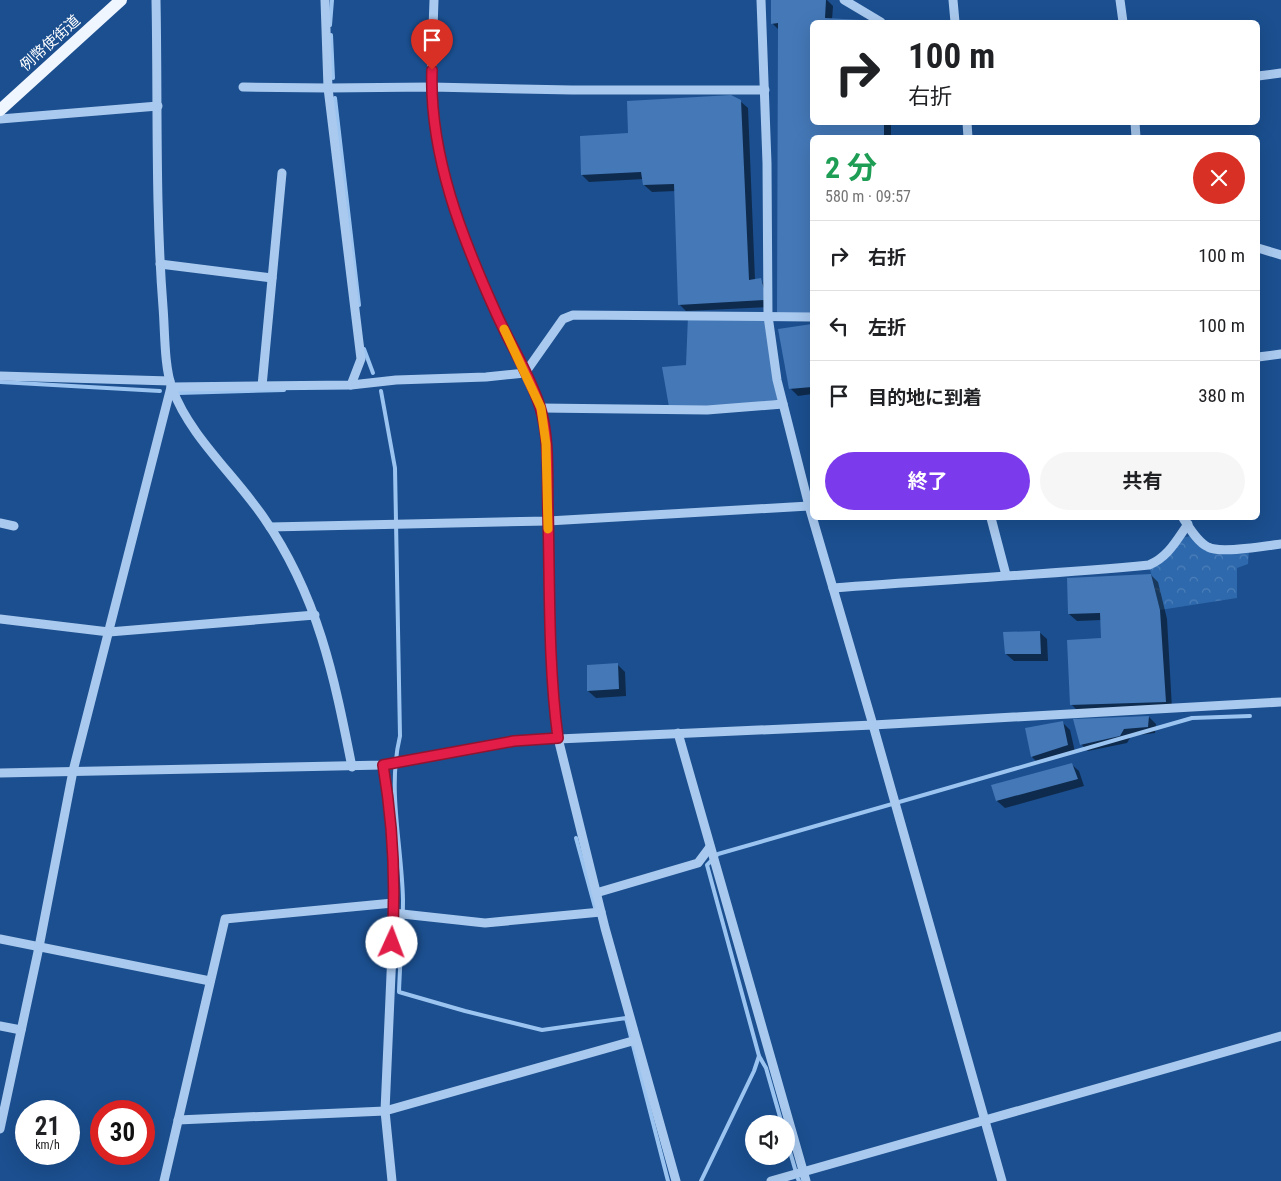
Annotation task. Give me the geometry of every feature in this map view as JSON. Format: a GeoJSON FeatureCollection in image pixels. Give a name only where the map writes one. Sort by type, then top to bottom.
{"type":"FeatureCollection","features":[{"type":"Feature","properties":{"kind":"main road","name":"例幣使街道"},"geometry":{"type":"LineString","coordinates":[[0,110],[121,0]]}},
{"type":"Feature","properties":{"kind":"street"},"geometry":{"type":"LineString","coordinates":[[156,0],[160,264],[166,357],[171,384],[182,409],[200,437],[240,485],[270,527],[285,552],[315,615],[336,688],[352,767]]}},
{"type":"Feature","properties":{"kind":"street"},"geometry":{"type":"LineString","coordinates":[[325,0],[328,88],[361,359],[350,385]]}},
{"type":"Feature","properties":{"kind":"street"},"geometry":{"type":"LineString","coordinates":[[434,0],[431,87],[436,135],[446,183],[466,241],[497,316],[541,408],[546,444],[552,681],[558,738],[601,912],[676,1181]]}},
{"type":"Feature","properties":{"kind":"street"},"geometry":{"type":"LineString","coordinates":[[761,0],[765,90],[768,316],[777,380],[810,509]]}},
{"type":"Feature","properties":{"kind":"street"},"geometry":{"type":"LineString","coordinates":[[844,0],[878,20]]}},
{"type":"Feature","properties":{"kind":"street"},"geometry":{"type":"LineString","coordinates":[[953,0],[955,20]]}},
{"type":"Feature","properties":{"kind":"street"},"geometry":{"type":"LineString","coordinates":[[1120,0],[1123,20]]}},
{"type":"Feature","properties":{"kind":"street"},"geometry":{"type":"LineString","coordinates":[[1260,76],[1281,73]]}},
{"type":"Feature","properties":{"kind":"street"},"geometry":{"type":"LineString","coordinates":[[242,87],[765,90]]}},
{"type":"Feature","properties":{"kind":"street"},"geometry":{"type":"LineString","coordinates":[[0,119],[158,106]]}},
{"type":"Feature","properties":{"kind":"street"},"geometry":{"type":"LineString","coordinates":[[262,386],[282,173]]}},
{"type":"Feature","properties":{"kind":"street"},"geometry":{"type":"LineString","coordinates":[[1260,249],[1281,255]]}},
{"type":"Feature","properties":{"kind":"street"},"geometry":{"type":"LineString","coordinates":[[160,264],[272,278]]}},
{"type":"Feature","properties":{"kind":"street"},"geometry":{"type":"LineString","coordinates":[[525,373],[562,319],[573,315],[810,317]]}},
{"type":"Feature","properties":{"kind":"street"},"geometry":{"type":"LineString","coordinates":[[1260,357],[1281,354]]}},
{"type":"Feature","properties":{"kind":"street"},"geometry":{"type":"LineString","coordinates":[[0,376],[262,386],[350,385],[396,380],[525,373]]}},
{"type":"Feature","properties":{"kind":"street"},"geometry":{"type":"LineString","coordinates":[[0,1129],[39,947],[73,771],[171,384]]}},
{"type":"Feature","properties":{"kind":"street"},"geometry":{"type":"LineString","coordinates":[[541,408],[708,410],[783,404]]}},
{"type":"Feature","properties":{"kind":"street"},"geometry":{"type":"LineString","coordinates":[[270,527],[548,521],[809,506]]}},
{"type":"Feature","properties":{"kind":"street"},"geometry":{"type":"LineString","coordinates":[[813,520],[898,811],[1002,1181]]}},
{"type":"Feature","properties":{"kind":"street"},"geometry":{"type":"LineString","coordinates":[[992,520],[1006,575]]}},
{"type":"Feature","properties":{"kind":"street"},"geometry":{"type":"LineString","coordinates":[[833,588],[1006,575],[1057,574],[1149,565],[1160,560],[1185,521],[1202,543],[1209,548],[1224,550],[1281,544]]}},
{"type":"Feature","properties":{"kind":"street"},"geometry":{"type":"LineString","coordinates":[[0,523],[14,526]]}},
{"type":"Feature","properties":{"kind":"street"},"geometry":{"type":"LineString","coordinates":[[0,619],[109,632],[315,615]]}},
{"type":"Feature","properties":{"kind":"street"},"geometry":{"type":"LineString","coordinates":[[0,773],[352,767],[383,765],[514,741],[873,725],[1281,702]]}},
{"type":"Feature","properties":{"kind":"street"},"geometry":{"type":"LineString","coordinates":[[678,733],[804,1176]]}},
{"type":"Feature","properties":{"kind":"street"},"geometry":{"type":"LineString","coordinates":[[383,765],[390,804],[393,842],[394,903],[385,1111],[392,1181]]}},
{"type":"Feature","properties":{"kind":"street"},"geometry":{"type":"LineString","coordinates":[[596,892],[698,863],[710,847]]}},
{"type":"Feature","properties":{"kind":"street"},"geometry":{"type":"LineString","coordinates":[[164,1181],[225,919],[394,903]]}},
{"type":"Feature","properties":{"kind":"street"},"geometry":{"type":"LineString","coordinates":[[393,913],[485,923],[601,912]]}},
{"type":"Feature","properties":{"kind":"street"},"geometry":{"type":"LineString","coordinates":[[0,939],[210,981]]}},
{"type":"Feature","properties":{"kind":"street"},"geometry":{"type":"LineString","coordinates":[[0,1026],[21,1030]]}},
{"type":"Feature","properties":{"kind":"street"},"geometry":{"type":"LineString","coordinates":[[771,1181],[804,1176],[985,1120],[1281,1036]]}},
{"type":"Feature","properties":{"kind":"street"},"geometry":{"type":"LineString","coordinates":[[178,1120],[385,1111],[636,1040]]}},
{"type":"Feature","properties":{"kind":"green space"},"geometry":{"type":"Polygon","coordinates":[[[1192,536],[1209,548],[1249,549],[1248,564],[1237,568],[1237,598],[1160,610],[1149,565],[1178,538],[1192,536]]]}},
{"type":"Feature","properties":{"kind":"building"},"geometry":{"type":"Polygon","coordinates":[[[771,0],[826,0],[825,18],[862,20],[810,20],[810,125],[884,125],[884,135],[810,135],[810,313],[777,314],[778,23],[771,24],[771,0]]]}},
{"type":"Feature","properties":{"kind":"building"},"geometry":{"type":"Polygon","coordinates":[[[731,95],[741,100],[749,280],[761,278],[765,300],[678,305],[674,184],[643,185],[641,172],[581,175],[580,136],[628,133],[627,101],[731,95]]]}},
{"type":"Feature","properties":{"kind":"building"},"geometry":{"type":"Polygon","coordinates":[[[688,316],[765,318],[778,400],[709,407],[669,407],[662,367],[686,365],[688,316]]]}},
{"type":"Feature","properties":{"kind":"building"},"geometry":{"type":"Polygon","coordinates":[[[810,324],[810,387],[789,389],[778,329],[810,324]]]}},
{"type":"Feature","properties":{"kind":"building"},"geometry":{"type":"Polygon","coordinates":[[[1151,574],[1160,610],[1166,702],[1070,705],[1067,640],[1101,638],[1100,613],[1068,614],[1067,578],[1151,574]]]}},
{"type":"Feature","properties":{"kind":"building"},"geometry":{"type":"Polygon","coordinates":[[[1040,631],[1041,654],[1005,654],[1003,632],[1040,631]]]}},
{"type":"Feature","properties":{"kind":"building"},"geometry":{"type":"Polygon","coordinates":[[[618,663],[619,689],[587,691],[587,665],[618,663]]]}},
{"type":"Feature","properties":{"kind":"building"},"geometry":{"type":"Polygon","coordinates":[[[1149,716],[1148,727],[1124,729],[1120,736],[1080,745],[1073,719],[1149,716]]]}},
{"type":"Feature","properties":{"kind":"building"},"geometry":{"type":"Polygon","coordinates":[[[1063,721],[1068,745],[1031,757],[1025,728],[1063,721]]]}},
{"type":"Feature","properties":{"kind":"building"},"geometry":{"type":"Polygon","coordinates":[[[1072,763],[1078,779],[996,801],[991,785],[1072,763]]]}},
{"type":"Feature","properties":{"kind":"waterway"},"geometry":{"type":"LineString","coordinates":[[330,25],[332,0]]}},
{"type":"Feature","properties":{"kind":"waterway"},"geometry":{"type":"LineString","coordinates":[[331,35],[333,78]]}},
{"type":"Feature","properties":{"kind":"waterway"},"geometry":{"type":"LineString","coordinates":[[335,98],[359,305]]}},
{"type":"Feature","properties":{"kind":"waterway"},"geometry":{"type":"LineString","coordinates":[[364,349],[373,373]]}},
{"type":"Feature","properties":{"kind":"waterway"},"geometry":{"type":"LineString","coordinates":[[0,382],[160,391]]}},
{"type":"Feature","properties":{"kind":"waterway"},"geometry":{"type":"LineString","coordinates":[[178,393],[284,390]]}},
{"type":"Feature","properties":{"kind":"waterway"},"geometry":{"type":"LineString","coordinates":[[381,391],[395,468],[400,736],[396,756],[395,797],[403,900],[399,992],[542,1030],[626,1018],[668,1181]]}},
{"type":"Feature","properties":{"kind":"waterway"},"geometry":{"type":"LineString","coordinates":[[701,1181],[754,1071],[759,1056],[707,865],[718,854],[1192,718],[1250,716]]}},
{"type":"Feature","properties":{"kind":"waterway"},"geometry":{"type":"LineString","coordinates":[[576,838],[596,911]]}},
{"type":"Feature","properties":{"kind":"waterway"},"geometry":{"type":"LineString","coordinates":[[759,1056],[766,1068],[779,1115]]}},
{"type":"Feature","properties":{"kind":"waterway"},"geometry":{"type":"LineString","coordinates":[[794,1165],[795,1169]]}},
{"type":"Feature","properties":{"kind":"slow traffic"},"geometry":{"type":"LineString","coordinates":[[504,329],[541,408],[546,444],[548,529]]}},
{"type":"Feature","properties":{"kind":"route"},"geometry":{"type":"LineString","coordinates":[[392,943],[394,903],[393,842],[390,804],[383,765],[514,741],[558,738],[551,654],[546,444],[541,408],[497,316],[466,241],[446,183],[436,135],[431,87],[432,70]]}}]}
